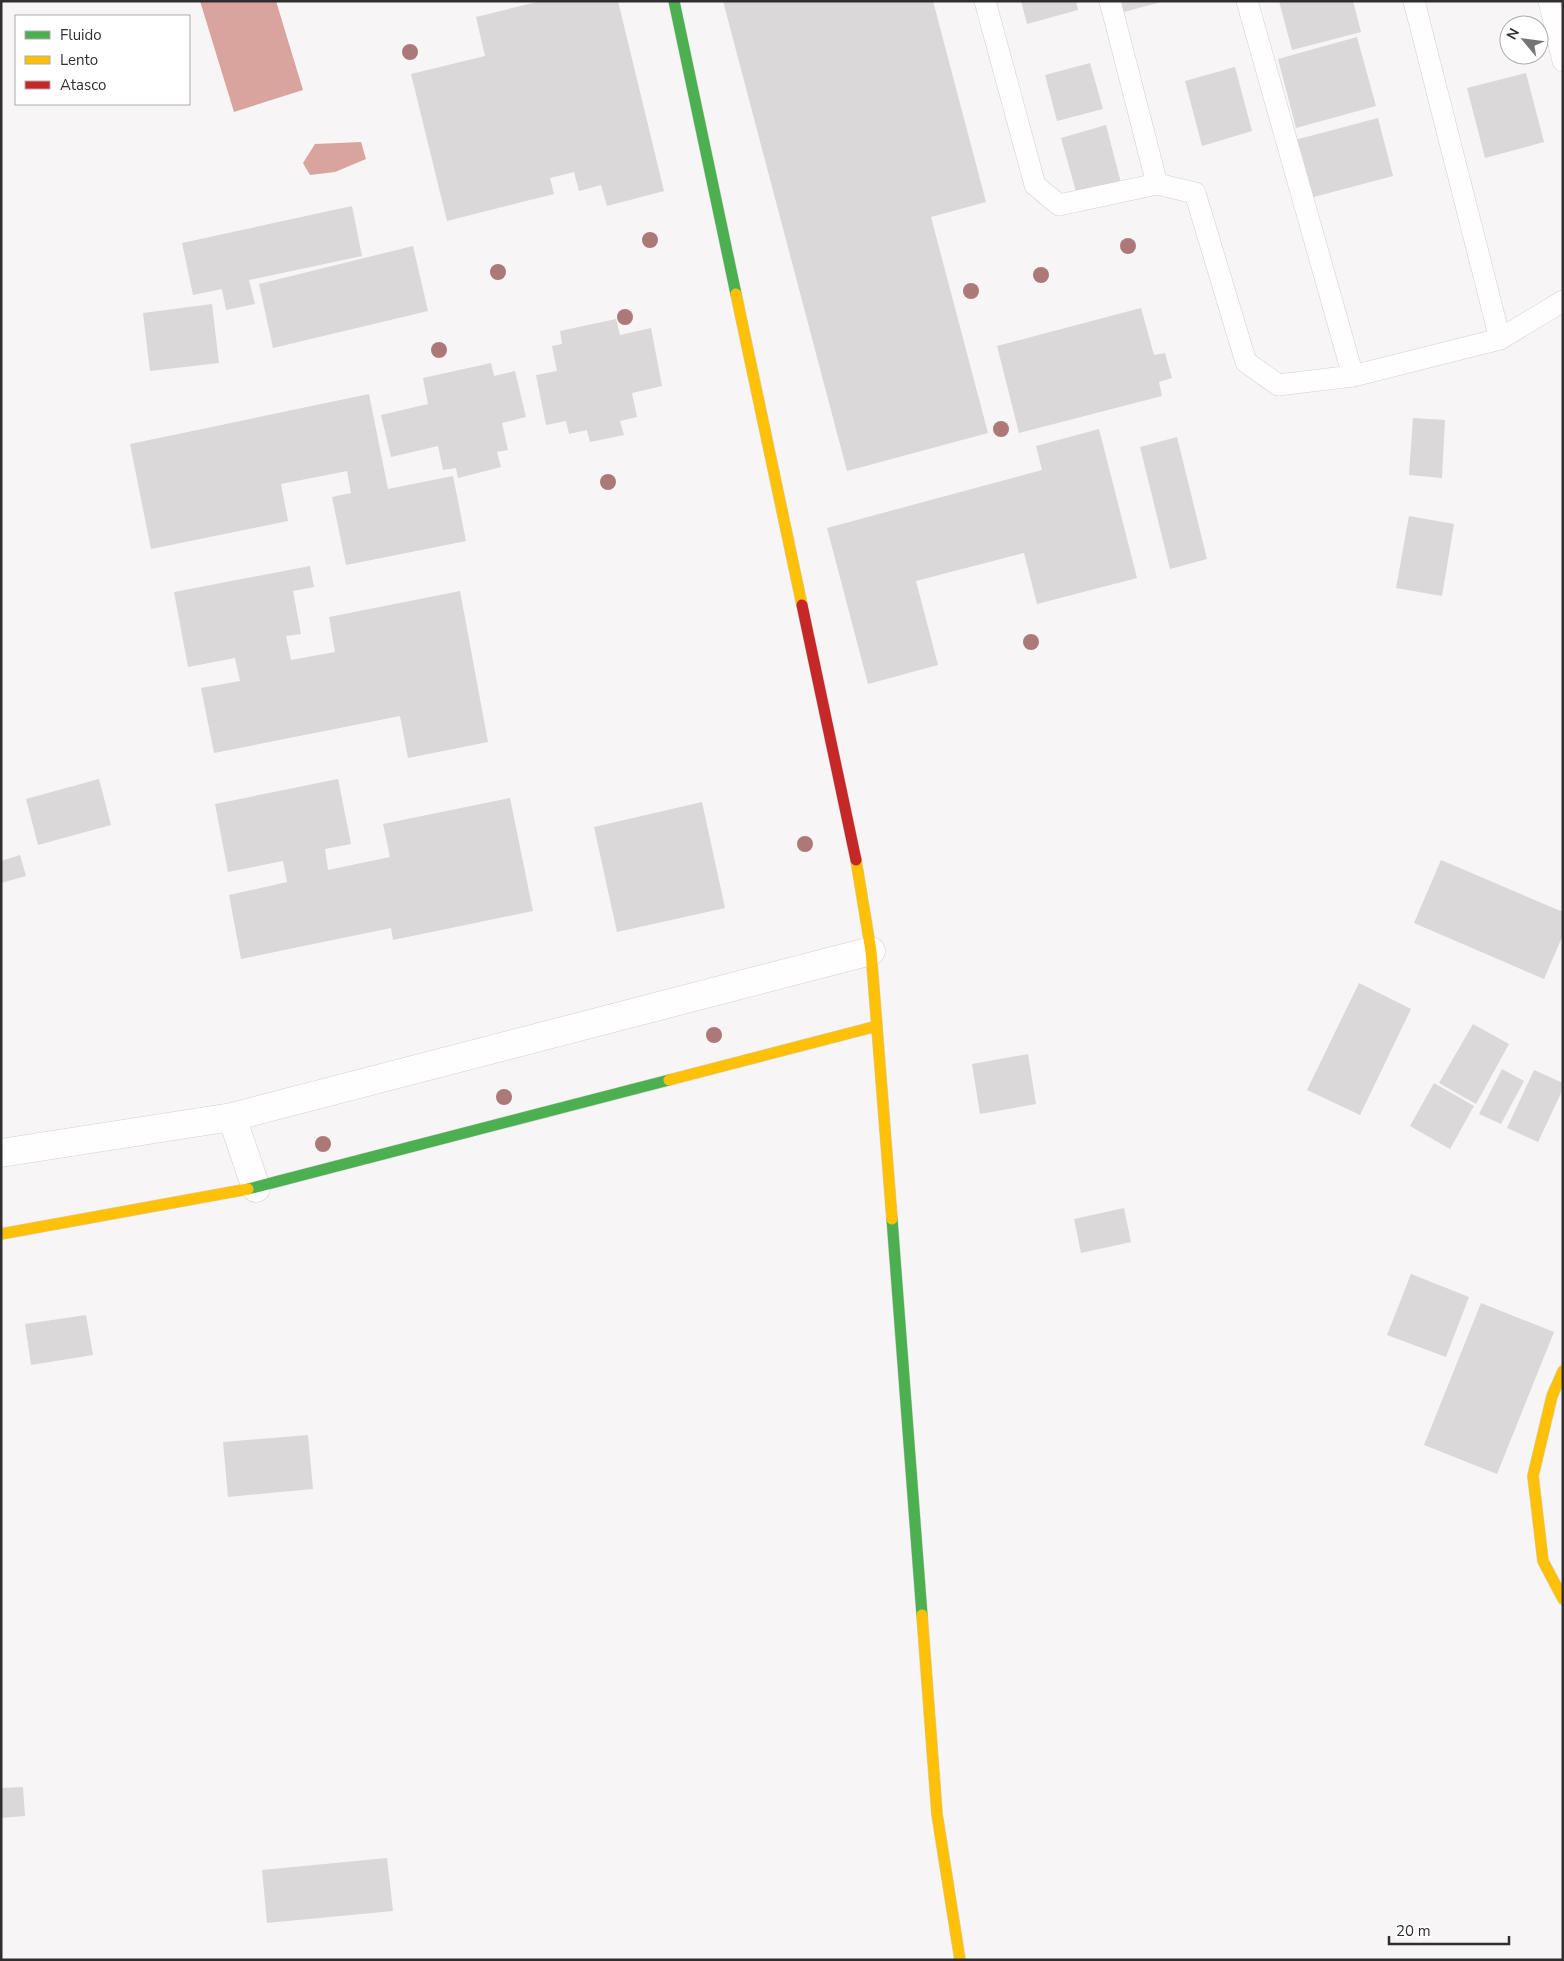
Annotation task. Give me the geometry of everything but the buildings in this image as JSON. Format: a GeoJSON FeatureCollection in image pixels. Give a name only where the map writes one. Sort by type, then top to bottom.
{"type":"FeatureCollection","features":[{"type":"Feature","properties":{"kind":"street"},"geometry":{"type":"LineString","coordinates":[[674,1],[853,845],[871,952],[937,1814],[960,1960]]}},
{"type":"Feature","properties":{"kind":"street"},"geometry":{"type":"LineString","coordinates":[[1,1153],[232,1117],[871,952]]}},
{"type":"Feature","properties":{"kind":"street"},"geometry":{"type":"LineString","coordinates":[[1,1234],[256,1188],[876,1026]]}},
{"type":"Feature","properties":{"kind":"street"},"geometry":{"type":"LineString","coordinates":[[232,1117],[256,1188]]}},
{"type":"Feature","properties":{"kind":"street"},"geometry":{"type":"LineString","coordinates":[[1563,1371],[1552,1396],[1533,1476],[1543,1561],[1563,1599]]}},
{"type":"Feature","properties":{"kind":"lane"},"geometry":{"type":"LineString","coordinates":[[985,1],[1035,185],[1059,204],[1158,184],[1195,193],[1246,362],[1278,385],[1353,376],[1500,339],[1563,302]]}},
{"type":"Feature","properties":{"kind":"lane"},"geometry":{"type":"LineString","coordinates":[[1110,1],[1158,184]]}},
{"type":"Feature","properties":{"kind":"lane"},"geometry":{"type":"LineString","coordinates":[[1247,1],[1353,376]]}},
{"type":"Feature","properties":{"kind":"lane"},"geometry":{"type":"LineString","coordinates":[[1414,1],[1500,339]]}},
{"type":"Feature","properties":{"kind":"lane"},"geometry":{"type":"LineString","coordinates":[[1549,1],[1563,61]]}},
{"type":"Feature","properties":{"kind":"shaded area"},"geometry":{"type":"Polygon","coordinates":[[[200,1],[276,1],[303,90],[234,112],[200,1]]]}},
{"type":"Feature","properties":{"kind":"shaded area"},"geometry":{"type":"Polygon","coordinates":[[[361,142],[366,159],[335,172],[310,175],[303,163],[315,144],[361,142]]]}},
{"type":"Feature","properties":{"kind":"traffic: fast"},"geometry":{"type":"LineString","coordinates":[[674,1],[736,294]]}},
{"type":"Feature","properties":{"kind":"traffic: fast"},"geometry":{"type":"LineString","coordinates":[[248,1189],[669,1080]]}},
{"type":"Feature","properties":{"kind":"traffic: fast"},"geometry":{"type":"LineString","coordinates":[[892,1219],[922,1615]]}},
{"type":"Feature","properties":{"kind":"traffic: slow"},"geometry":{"type":"LineString","coordinates":[[736,294],[802,605]]}},
{"type":"Feature","properties":{"kind":"traffic: slow"},"geometry":{"type":"LineString","coordinates":[[856,860],[871,951],[892,1219]]}},
{"type":"Feature","properties":{"kind":"traffic: slow"},"geometry":{"type":"LineString","coordinates":[[669,1080],[877,1026]]}},
{"type":"Feature","properties":{"kind":"traffic: slow"},"geometry":{"type":"LineString","coordinates":[[1,1234],[248,1189]]}},
{"type":"Feature","properties":{"kind":"traffic: slow"},"geometry":{"type":"LineString","coordinates":[[1563,1371],[1552,1396],[1533,1476],[1543,1561],[1563,1599]]}},
{"type":"Feature","properties":{"kind":"traffic: slow"},"geometry":{"type":"LineString","coordinates":[[922,1615],[937,1814],[960,1960]]}},
{"type":"Feature","properties":{"kind":"traffic: jam"},"geometry":{"type":"LineString","coordinates":[[802,605],[856,860]]}}]}
